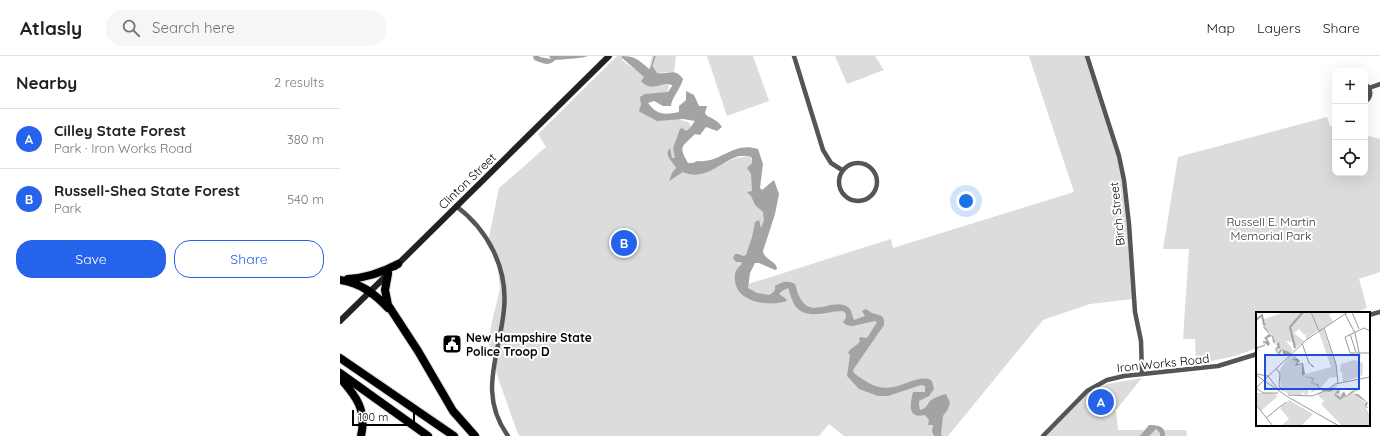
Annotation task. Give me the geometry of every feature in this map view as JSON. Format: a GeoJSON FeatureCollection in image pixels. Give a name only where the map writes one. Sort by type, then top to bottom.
{"type":"FeatureCollection","features":[{"type":"Feature","properties":{"kind":"highway"},"geometry":{"type":"LineString","coordinates":[[340,280],[362,277],[398,264]]}},
{"type":"Feature","properties":{"kind":"highway"},"geometry":{"type":"LineString","coordinates":[[388,274],[385,290],[388,305],[418,351],[453,411],[474,436]]}},
{"type":"Feature","properties":{"kind":"highway"},"geometry":{"type":"LineString","coordinates":[[340,280],[357,284],[370,292],[394,315]]}},
{"type":"Feature","properties":{"kind":"highway"},"geometry":{"type":"LineString","coordinates":[[340,358],[454,436]]}},
{"type":"Feature","properties":{"kind":"highway"},"geometry":{"type":"LineString","coordinates":[[340,373],[428,436]]}},
{"type":"Feature","properties":{"kind":"highway"},"geometry":{"type":"LineString","coordinates":[[340,378],[353,393],[362,411],[363,426],[360,436]]}},
{"type":"Feature","properties":{"kind":"main road","name":"Clinton Street"},"geometry":{"type":"LineString","coordinates":[[340,321],[609,56]]}},
{"type":"Feature","properties":{"kind":"street"},"geometry":{"type":"LineString","coordinates":[[794,56],[823,150],[831,163],[842,170]]}},
{"type":"Feature","properties":{"kind":"street","name":"Birch Street"},"geometry":{"type":"LineString","coordinates":[[1087,56],[1117,149],[1124,180],[1129,224],[1135,312],[1142,347],[1142,374]]}},
{"type":"Feature","properties":{"kind":"street"},"geometry":{"type":"LineString","coordinates":[[1368,98],[1370,95],[1369,88],[1380,84]]}},
{"type":"Feature","properties":{"kind":"street"},"geometry":{"type":"LineString","coordinates":[[855,162],[870,166],[878,179],[874,193],[861,201],[847,197],[842,192],[839,185],[842,170],[855,162]]}},
{"type":"Feature","properties":{"kind":"street"},"geometry":{"type":"LineString","coordinates":[[456,206],[469,216],[485,234],[492,247],[502,275],[504,309],[493,362],[491,392],[497,416],[508,436]]}},
{"type":"Feature","properties":{"kind":"street"},"geometry":{"type":"LineString","coordinates":[[1370,315],[1380,312]]}},
{"type":"Feature","properties":{"kind":"street","name":"Iron Works Road"},"geometry":{"type":"LineString","coordinates":[[1043,436],[1092,387],[1112,378],[1218,366],[1256,354]]}},
{"type":"Feature","properties":{"kind":"green space"},"geometry":{"type":"Polygon","coordinates":[[[617,56],[621,56],[623,61],[653,82],[669,86],[667,94],[653,94],[647,104],[651,110],[690,123],[690,130],[682,137],[679,161],[706,171],[736,158],[749,156],[752,160],[767,212],[763,231],[745,285],[891,239],[893,248],[1074,192],[1029,56],[1085,56],[1122,173],[1127,215],[1133,299],[1090,304],[1043,320],[948,436],[844,436],[829,424],[819,436],[520,436],[497,375],[489,344],[491,326],[500,289],[498,270],[489,237],[499,188],[546,147],[538,134],[617,56]]]}},
{"type":"Feature","properties":{"kind":"green space"},"geometry":{"type":"Polygon","coordinates":[[[652,56],[676,56],[674,72],[657,73],[652,65],[649,69],[652,56]]]}},
{"type":"Feature","properties":{"kind":"green space"},"geometry":{"type":"Polygon","coordinates":[[[707,56],[753,56],[769,101],[727,116],[707,56]]]}},
{"type":"Feature","properties":{"kind":"green space"},"geometry":{"type":"Polygon","coordinates":[[[835,56],[875,56],[884,70],[847,84],[835,56]]]}},
{"type":"Feature","properties":{"kind":"green space","name":"Russell E. Martin Memorial Park"},"geometry":{"type":"Polygon","coordinates":[[[1327,117],[1330,126],[1332,126],[1332,176],[1368,176],[1368,136],[1380,139],[1380,272],[1359,279],[1367,308],[1357,312],[1256,312],[1256,348],[1235,356],[1196,364],[1195,339],[1183,339],[1189,249],[1163,249],[1178,157],[1327,117]]]}},
{"type":"Feature","properties":{"kind":"green space"},"geometry":{"type":"Polygon","coordinates":[[[1142,378],[1116,410],[1118,430],[1186,430],[1187,436],[1046,436],[1088,393],[1107,384],[1142,378]]]}},
{"type":"Feature","properties":{"kind":"shaded area"},"geometry":{"type":"Polygon","coordinates":[[[533,56],[551,59],[549,56],[588,56],[555,60],[548,64],[534,60],[533,56]]]}},
{"type":"Feature","properties":{"kind":"shaded area"},"geometry":{"type":"Polygon","coordinates":[[[621,57],[637,59],[649,69],[652,65],[657,73],[674,72],[680,75],[683,79],[671,103],[671,106],[663,106],[654,101],[648,103],[655,110],[665,114],[679,112],[679,106],[686,100],[686,91],[694,95],[699,106],[707,106],[705,113],[706,115],[717,121],[722,127],[717,131],[706,127],[700,135],[695,134],[684,144],[682,150],[688,163],[713,159],[741,148],[749,147],[758,149],[763,164],[760,188],[762,190],[774,180],[779,194],[775,214],[763,251],[764,254],[775,264],[777,269],[775,270],[759,263],[755,263],[750,273],[748,288],[757,293],[769,295],[774,292],[775,286],[789,282],[795,284],[802,301],[807,306],[812,308],[838,304],[844,305],[850,309],[854,320],[865,316],[862,311],[866,309],[872,313],[882,316],[884,325],[853,370],[854,373],[871,384],[887,388],[915,380],[929,379],[932,381],[934,389],[929,396],[919,401],[920,410],[925,408],[931,400],[946,394],[950,403],[943,416],[942,436],[934,436],[932,431],[933,425],[928,425],[929,420],[925,415],[915,415],[911,410],[913,392],[925,392],[925,386],[921,385],[888,396],[878,396],[859,389],[847,376],[850,355],[848,353],[859,343],[860,337],[867,338],[877,322],[875,321],[853,326],[846,325],[843,322],[846,318],[846,314],[843,311],[811,314],[800,311],[795,306],[788,288],[779,294],[787,301],[780,303],[772,304],[756,302],[748,299],[742,294],[737,288],[735,273],[742,264],[741,262],[736,262],[733,258],[735,254],[743,256],[746,255],[755,222],[759,220],[761,228],[764,220],[763,212],[755,205],[751,196],[747,192],[752,191],[751,174],[747,168],[752,163],[752,158],[749,156],[739,156],[706,173],[691,174],[683,172],[669,181],[676,168],[668,156],[668,151],[670,148],[672,158],[675,158],[673,148],[680,129],[682,128],[686,131],[695,121],[683,119],[657,121],[640,112],[640,97],[645,94],[668,92],[672,85],[664,84],[649,86],[645,84],[641,81],[644,77],[621,57]]]}},
{"type":"Feature","properties":{"kind":"shaded area"},"geometry":{"type":"Polygon","coordinates":[[[1149,425],[1162,428],[1165,436],[1160,436],[1160,433],[1156,429],[1149,436],[1140,436],[1149,425]]]}},
{"type":"Feature","properties":{"kind":"waterway"},"geometry":{"type":"LineString","coordinates":[[652,65],[655,56]]}},
{"type":"Feature","properties":{"kind":"place","name":"Russell-Shea State Forest"},"geometry":{"type":"Point","coordinates":[624,243]}},
{"type":"Feature","properties":{"kind":"place","name":"New Hampshire State Police Troop D"},"geometry":{"type":"Point","coordinates":[452,344]}},
{"type":"Feature","properties":{"kind":"place","name":"Cilley State Forest"},"geometry":{"type":"Point","coordinates":[1101,402]}}]}
